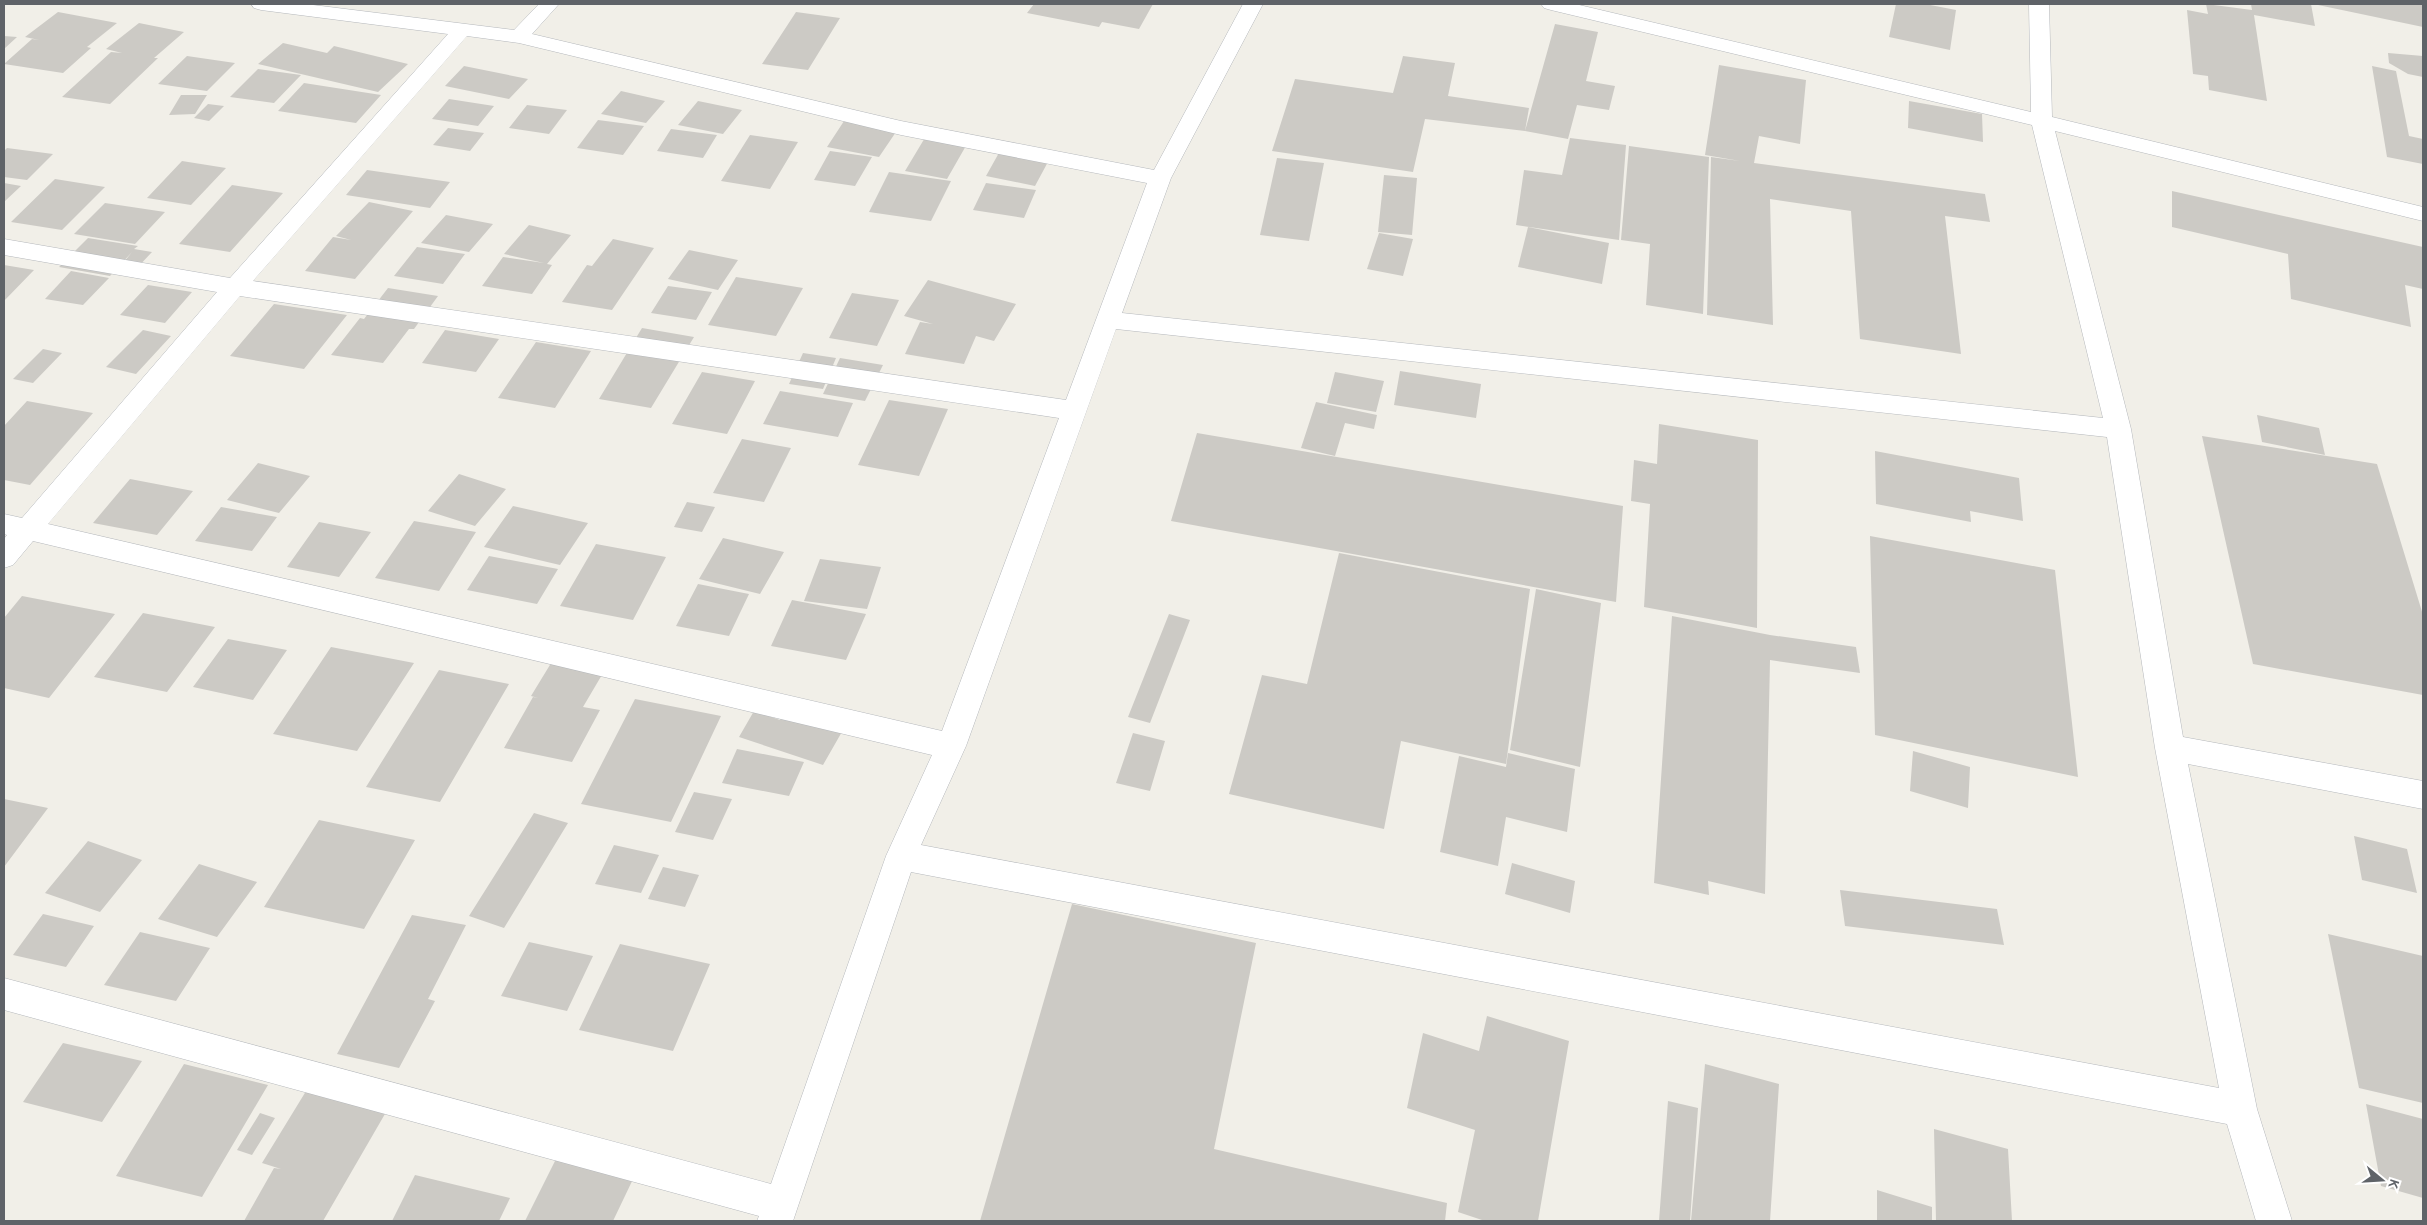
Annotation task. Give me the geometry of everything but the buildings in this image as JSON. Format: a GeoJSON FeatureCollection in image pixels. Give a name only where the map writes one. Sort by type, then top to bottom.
{"type":"FeatureCollection","features":[{"type":"Feature","properties":{"kind":"street"},"geometry":{"type":"LineString","coordinates":[[260,4],[519,37],[901,128],[1160,178]]}},
{"type":"Feature","properties":{"kind":"street"},"geometry":{"type":"LineString","coordinates":[[519,37],[549,4]]}},
{"type":"Feature","properties":{"kind":"street"},"geometry":{"type":"LineString","coordinates":[[4,994],[778,1213],[901,856],[951,746],[1160,178],[1253,4]]}},
{"type":"Feature","properties":{"kind":"street"},"geometry":{"type":"LineString","coordinates":[[1551,4],[1826,68],[2423,214]]}},
{"type":"Feature","properties":{"kind":"street"},"geometry":{"type":"LineString","coordinates":[[2039,4],[2042,122],[2118,430],[2170,748],[2240,1109],[2274,1221]]}},
{"type":"Feature","properties":{"kind":"street"},"geometry":{"type":"LineString","coordinates":[[4,557],[16,526],[235,287],[461,30]]}},
{"type":"Feature","properties":{"kind":"street"},"geometry":{"type":"LineString","coordinates":[[4,247],[235,287],[1074,411]]}},
{"type":"Feature","properties":{"kind":"street"},"geometry":{"type":"LineString","coordinates":[[1107,320],[2118,430]]}},
{"type":"Feature","properties":{"kind":"street"},"geometry":{"type":"LineString","coordinates":[[16,526],[951,746]]}},
{"type":"Feature","properties":{"kind":"street"},"geometry":{"type":"LineString","coordinates":[[2170,748],[2423,796]]}},
{"type":"Feature","properties":{"kind":"street"},"geometry":{"type":"LineString","coordinates":[[901,856],[2240,1109]]}}]}
